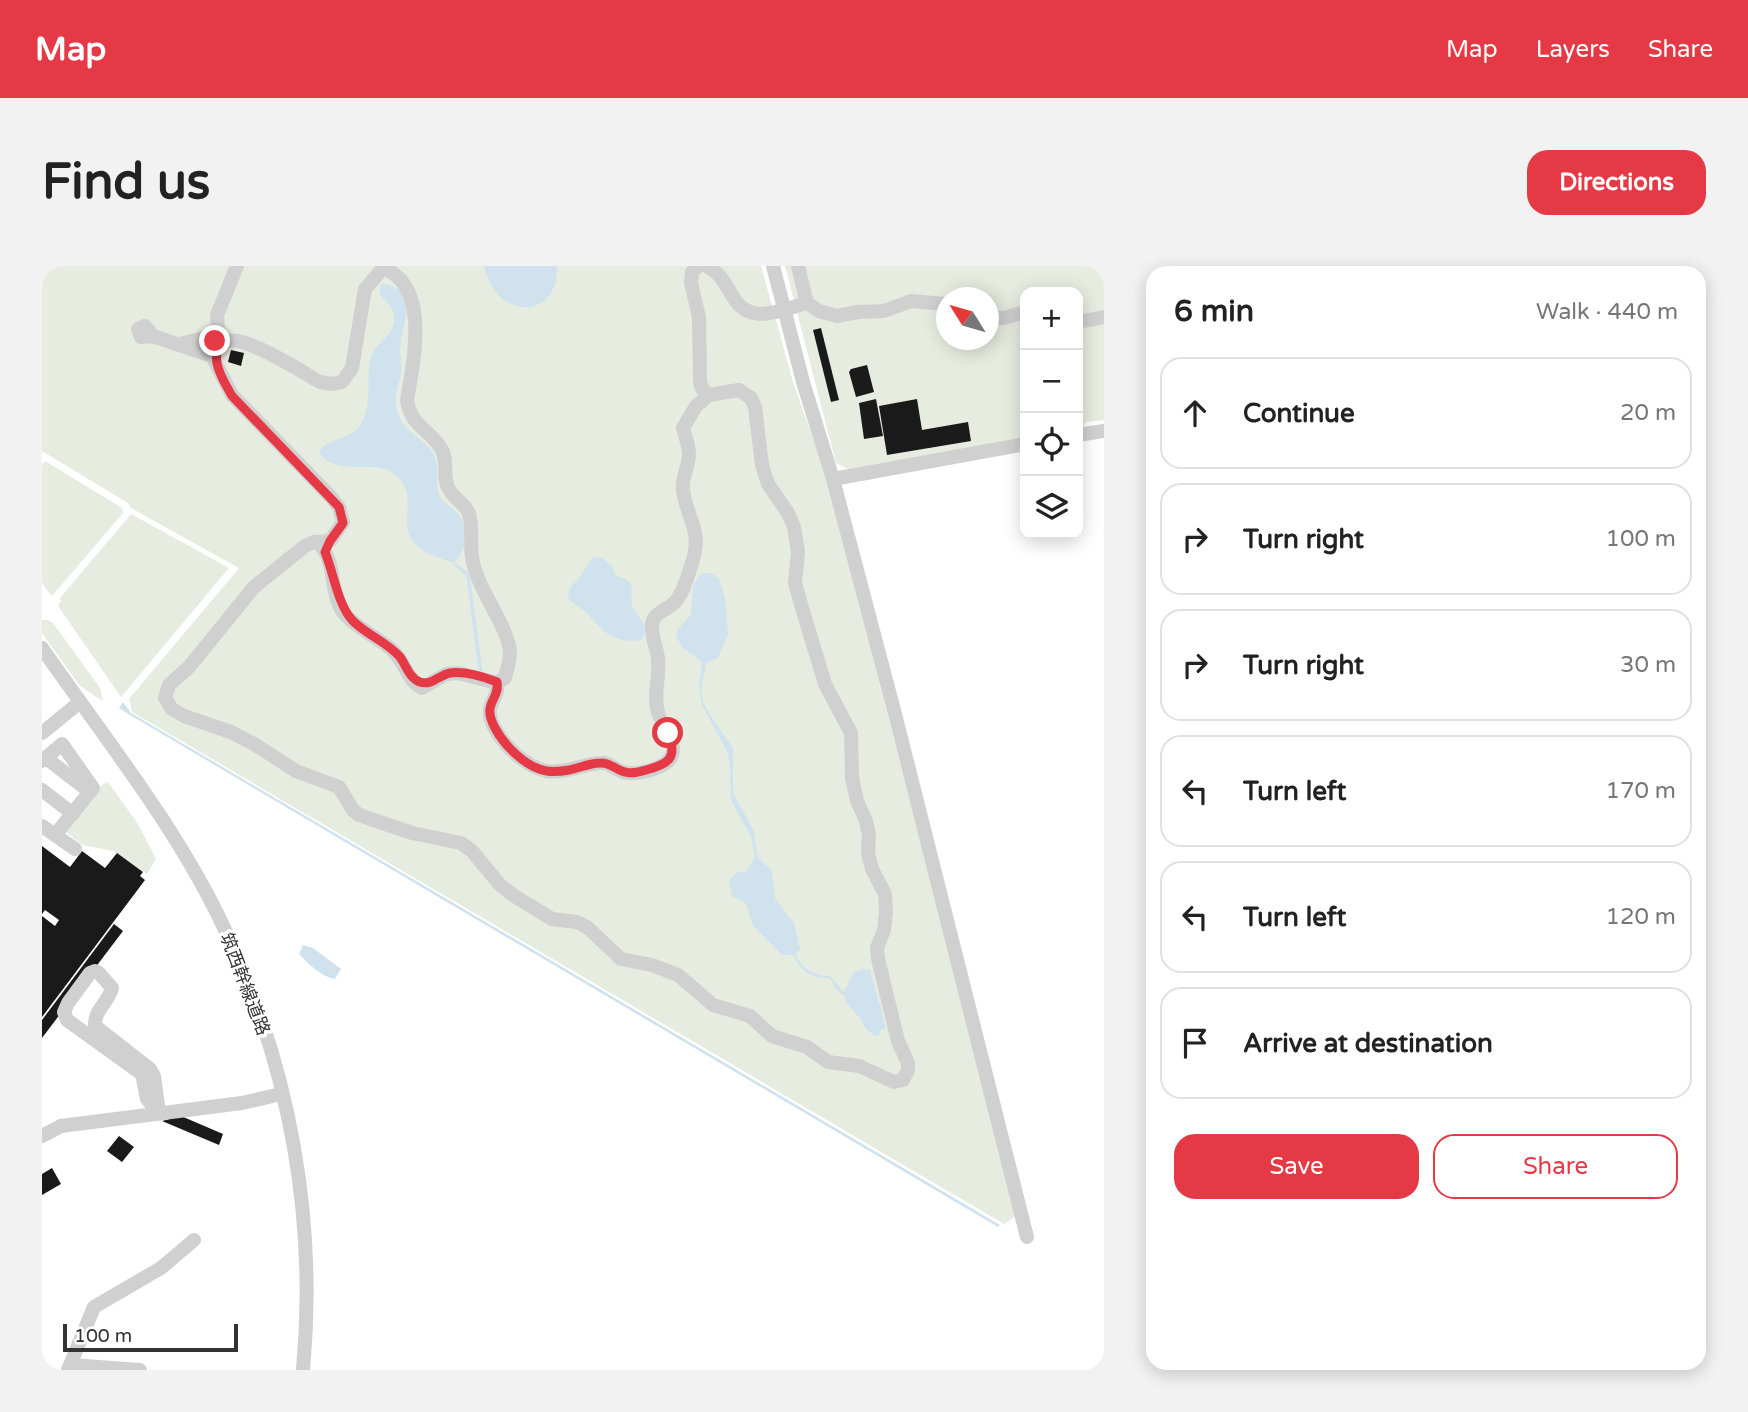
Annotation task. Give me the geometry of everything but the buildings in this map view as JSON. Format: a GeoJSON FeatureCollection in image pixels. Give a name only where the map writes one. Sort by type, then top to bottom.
{"type":"FeatureCollection","features":[{"type":"Feature","properties":{"kind":"street"},"geometry":{"type":"LineString","coordinates":[[153,336],[178,344],[218,344],[262,350],[320,382],[342,382],[352,368],[365,289],[373,278],[390,268],[408,292],[415,316],[407,401],[409,413],[415,423],[440,446],[445,480],[450,493],[469,513],[472,558],[510,651],[500,684],[490,703],[489,712],[495,727],[505,743],[522,759],[536,767],[548,771],[601,763],[631,774],[665,764],[672,753],[672,743],[656,701],[658,659],[652,625],[656,615],[674,604],[679,596],[693,559],[696,532],[683,488],[690,453],[683,428],[704,391],[699,317],[691,283],[692,272],[696,266]]}},
{"type":"Feature","properties":{"kind":"street"},"geometry":{"type":"LineString","coordinates":[[707,266],[721,276],[742,310],[750,313],[762,314],[807,303]]}},
{"type":"Feature","properties":{"kind":"street"},"geometry":{"type":"LineString","coordinates":[[773,266],[803,382],[833,479],[1027,1237]]}},
{"type":"Feature","properties":{"kind":"street"},"geometry":{"type":"LineString","coordinates":[[798,266],[807,303],[819,311],[837,316],[884,311],[911,301],[936,303]]}},
{"type":"Feature","properties":{"kind":"street"},"geometry":{"type":"LineString","coordinates":[[232,274],[219,308],[221,376],[232,396],[331,497],[341,516],[324,545],[340,607],[352,620],[392,649],[414,683],[422,688],[446,674],[458,673],[500,684]]}},
{"type":"Feature","properties":{"kind":"street"},"geometry":{"type":"LineString","coordinates":[[999,318],[1020,313]]}},
{"type":"Feature","properties":{"kind":"street"},"geometry":{"type":"LineString","coordinates":[[1083,321],[1104,317]]}},
{"type":"Feature","properties":{"kind":"street"},"geometry":{"type":"LineString","coordinates":[[324,545],[304,546],[254,587],[189,667],[169,685],[165,698],[172,709],[254,744],[296,771],[339,787],[359,815],[412,833],[461,844],[472,851],[500,885],[516,897],[552,919],[577,922],[587,927],[621,959],[652,965],[678,975],[713,1005],[750,1016],[772,1036],[807,1047],[828,1062],[859,1066],[898,1082],[906,1075],[908,1063],[898,1041],[877,947],[884,930],[885,894],[872,869],[866,821],[857,801],[852,777],[851,733],[825,684],[795,583],[798,552],[794,527],[789,513],[768,484],[762,465],[755,407],[751,398],[739,390],[704,391]]}},
{"type":"Feature","properties":{"kind":"street"},"geometry":{"type":"LineString","coordinates":[[1083,434],[1104,430]]}},
{"type":"Feature","properties":{"kind":"street"},"geometry":{"type":"LineString","coordinates":[[833,479],[1020,445]]}},
{"type":"Feature","properties":{"kind":"street","name":"筑西幹線道路"},"geometry":{"type":"LineString","coordinates":[[42,648],[143,791],[192,867],[226,932],[256,1008],[281,1094],[299,1171],[306,1240],[307,1296],[303,1370]]}},
{"type":"Feature","properties":{"kind":"street"},"geometry":{"type":"LineString","coordinates":[[42,733],[80,702]]}},
{"type":"Feature","properties":{"kind":"street"},"geometry":{"type":"LineString","coordinates":[[55,835],[73,814],[90,792],[93,788],[62,744],[44,759],[90,792]]}},
{"type":"Feature","properties":{"kind":"street"},"geometry":{"type":"LineString","coordinates":[[42,790],[73,814]]}},
{"type":"Feature","properties":{"kind":"street"},"geometry":{"type":"LineString","coordinates":[[42,826],[75,849]]}},
{"type":"Feature","properties":{"kind":"street"},"geometry":{"type":"LineString","coordinates":[[99,972],[112,988],[111,994],[94,1016],[95,1026],[150,1069],[156,1087],[159,1113],[147,1099],[142,1074],[67,1020],[64,1012],[68,1003],[90,973],[99,972]]}},
{"type":"Feature","properties":{"kind":"street"},"geometry":{"type":"LineString","coordinates":[[42,1136],[61,1126],[243,1103],[281,1094]]}},
{"type":"Feature","properties":{"kind":"street"},"geometry":{"type":"LineString","coordinates":[[140,1370],[70,1368],[94,1307],[161,1268],[194,1240]]}},
{"type":"Feature","properties":{"kind":"shaded area"},"geometry":{"type":"Polygon","coordinates":[[[42,266],[761,266],[794,385],[824,469],[1017,1215],[1004,1224],[132,712],[129,699],[239,568],[131,508],[128,503],[42,451],[42,266]]]}},
{"type":"Feature","properties":{"kind":"shaded area"},"geometry":{"type":"Polygon","coordinates":[[[785,266],[1104,266],[1104,420],[1086,422],[1083,426],[1083,287],[1020,287],[1020,439],[848,469],[836,463],[785,266]]]}},
{"type":"Feature","properties":{"kind":"shaded area"},"geometry":{"type":"Polygon","coordinates":[[[45,461],[122,508],[123,513],[52,596],[42,583],[42,465],[45,461]]]}},
{"type":"Feature","properties":{"kind":"shaded area"},"geometry":{"type":"Polygon","coordinates":[[[131,514],[229,568],[121,697],[58,606],[60,598],[131,514]]]}},
{"type":"Feature","properties":{"kind":"shaded area"},"geometry":{"type":"Polygon","coordinates":[[[42,620],[53,623],[100,688],[103,701],[80,686],[42,633],[42,620]]]}},
{"type":"Feature","properties":{"kind":"shaded area"},"geometry":{"type":"Polygon","coordinates":[[[108,782],[138,824],[156,859],[147,874],[113,851],[82,845],[66,832],[102,785],[108,782]]]}},
{"type":"Feature","properties":{"kind":"water"},"geometry":{"type":"Polygon","coordinates":[[[484,266],[557,266],[555,283],[549,296],[539,304],[526,307],[514,305],[501,298],[491,285],[484,266]]]}},
{"type":"Feature","properties":{"kind":"water"},"geometry":{"type":"Polygon","coordinates":[[[381,285],[401,292],[406,306],[400,344],[401,372],[396,408],[405,426],[433,453],[437,463],[439,495],[459,515],[463,523],[463,548],[454,562],[434,556],[420,548],[412,539],[408,530],[405,488],[391,471],[336,465],[319,452],[326,445],[355,431],[364,419],[371,357],[389,334],[394,322],[392,308],[379,293],[381,285]]]}},
{"type":"Feature","properties":{"kind":"water"},"geometry":{"type":"Polygon","coordinates":[[[601,557],[612,566],[615,575],[627,580],[631,585],[632,605],[645,630],[641,640],[623,640],[610,635],[568,599],[570,587],[593,558],[601,557]]]}},
{"type":"Feature","properties":{"kind":"water"},"geometry":{"type":"Polygon","coordinates":[[[703,573],[711,573],[719,579],[725,598],[728,633],[718,658],[706,663],[701,691],[708,712],[733,748],[733,793],[753,829],[758,858],[772,870],[775,898],[794,923],[800,949],[795,954],[801,964],[809,971],[830,976],[844,992],[854,972],[870,970],[886,1028],[879,1031],[880,1035],[875,1036],[866,1029],[830,978],[812,975],[803,970],[793,955],[782,955],[753,926],[746,904],[732,896],[729,880],[738,872],[746,872],[755,857],[751,837],[731,800],[727,751],[702,705],[699,688],[702,662],[683,648],[676,636],[678,629],[691,614],[694,586],[703,573]]]}},
{"type":"Feature","properties":{"kind":"water"},"geometry":{"type":"Polygon","coordinates":[[[123,702],[131,713],[1000,1225],[998,1227],[130,715],[119,708],[123,702]]]}},
{"type":"Feature","properties":{"kind":"water"},"geometry":{"type":"Polygon","coordinates":[[[303,945],[313,948],[341,969],[335,979],[320,973],[299,954],[303,945]]]}},
{"type":"Feature","properties":{"kind":"waterway"},"geometry":{"type":"LineString","coordinates":[[456,565],[468,575],[481,674]]}},
{"type":"Feature","properties":{"kind":"route"},"geometry":{"type":"LineString","coordinates":[[215,341],[218,347],[216,361],[232,396],[331,497],[343,515],[343,523],[325,552],[335,587],[352,620],[392,649],[414,678],[429,682],[446,674],[458,673],[497,682],[498,690],[490,703],[489,712],[495,727],[505,743],[522,759],[548,771],[569,770],[601,763],[631,774],[656,767],[665,764],[671,757],[673,750],[668,733]]}}]}
